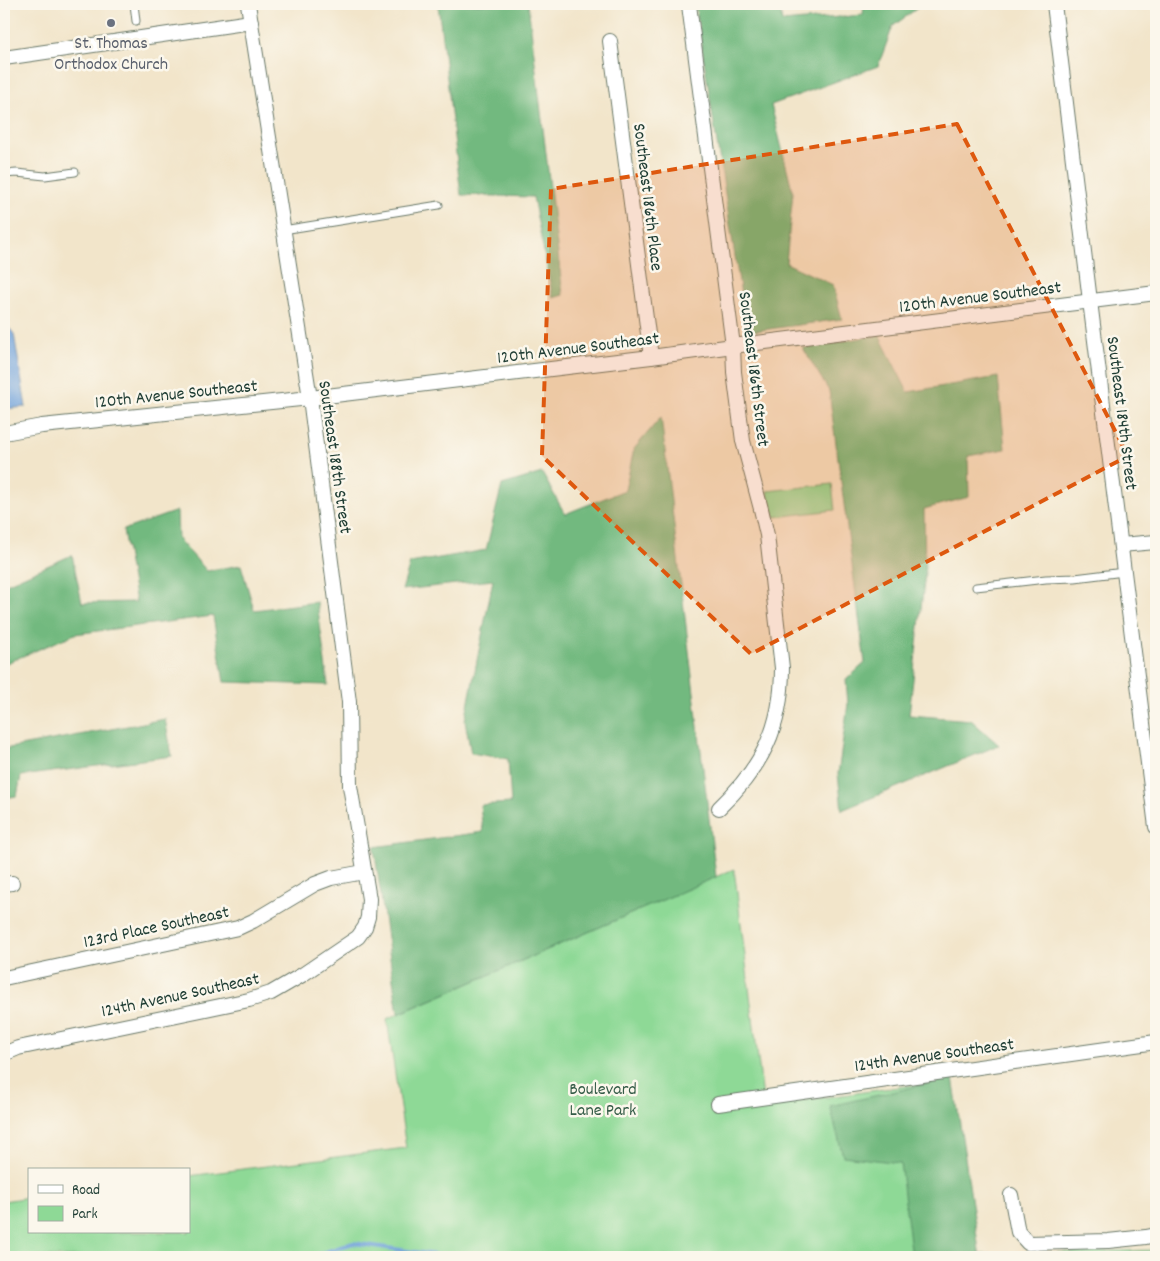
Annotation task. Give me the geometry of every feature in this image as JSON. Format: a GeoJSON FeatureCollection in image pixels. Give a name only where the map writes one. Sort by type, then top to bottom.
{"type":"FeatureCollection","features":[{"type":"Feature","properties":{"kind":"street","name":"Southeast 188th Street"},"geometry":{"type":"LineString","coordinates":[[248,4],[310,398],[349,702],[350,786],[369,899],[368,917]]}},
{"type":"Feature","properties":{"kind":"street","name":"Southeast 186th Street"},"geometry":{"type":"LineString","coordinates":[[689,4],[743,441],[766,535],[782,668],[782,690],[778,714],[771,736],[754,769],[736,792],[719,808]]}},
{"type":"Feature","properties":{"kind":"street","name":"Southeast 184th Street"},"geometry":{"type":"LineString","coordinates":[[1054,4],[1156,827]]}},
{"type":"Feature","properties":{"kind":"street"},"geometry":{"type":"LineString","coordinates":[[4,58],[251,22]]}},
{"type":"Feature","properties":{"kind":"street","name":"Southeast 186th Place"},"geometry":{"type":"LineString","coordinates":[[610,41],[651,357]]}},
{"type":"Feature","properties":{"kind":"street","name":"120th Avenue Southeast"},"geometry":{"type":"LineString","coordinates":[[4,433],[42,426],[310,398],[651,357],[1156,293]]}},
{"type":"Feature","properties":{"kind":"street"},"geometry":{"type":"LineString","coordinates":[[1121,545],[1156,542]]}},
{"type":"Feature","properties":{"kind":"street","name":"123rd Place Southeast"},"geometry":{"type":"LineString","coordinates":[[4,978],[238,928],[315,884],[331,878],[364,872]]}},
{"type":"Feature","properties":{"kind":"street","name":"124th Avenue Southeast"},"geometry":{"type":"LineString","coordinates":[[4,1054],[18,1048],[249,1000],[271,993],[302,975],[358,937],[365,927],[368,917]]}},
{"type":"Feature","properties":{"kind":"street","name":"124th Avenue Southeast"},"geometry":{"type":"LineString","coordinates":[[718,1104],[1156,1042]]}},
{"type":"Feature","properties":{"kind":"street"},"geometry":{"type":"LineString","coordinates":[[1012,1195],[1018,1232],[1028,1243],[1108,1241],[1146,1238],[1156,1234]]}},
{"type":"Feature","properties":{"kind":"lane"},"geometry":{"type":"LineString","coordinates":[[134,4],[136,21]]}},
{"type":"Feature","properties":{"kind":"lane"},"geometry":{"type":"LineString","coordinates":[[4,174],[17,173],[45,176],[74,172]]}},
{"type":"Feature","properties":{"kind":"lane"},"geometry":{"type":"LineString","coordinates":[[283,230],[439,206]]}},
{"type":"Feature","properties":{"kind":"lane"},"geometry":{"type":"LineString","coordinates":[[976,586],[1124,572]]}},
{"type":"Feature","properties":{"kind":"highlighted area"},"geometry":{"type":"Polygon","coordinates":[[[957,124],[1128,456],[751,654],[542,456],[551,189],[957,124]]]}},
{"type":"Feature","properties":{"kind":"green space"},"geometry":{"type":"Polygon","coordinates":[[[438,4],[528,4],[563,295],[553,298],[533,197],[461,195],[438,4]]]}},
{"type":"Feature","properties":{"kind":"green space"},"geometry":{"type":"Polygon","coordinates":[[[695,4],[779,4],[782,22],[863,15],[864,4],[923,4],[893,26],[878,66],[771,105],[793,193],[786,263],[833,285],[842,319],[747,332],[695,4]]]}},
{"type":"Feature","properties":{"kind":"green space"},"geometry":{"type":"Polygon","coordinates":[[[879,335],[908,392],[998,377],[1005,449],[968,456],[969,497],[924,509],[925,573],[909,715],[971,720],[999,745],[842,810],[838,774],[848,704],[846,680],[865,663],[829,391],[803,348],[879,335]]]}},
{"type":"Feature","properties":{"kind":"green space"},"geometry":{"type":"Polygon","coordinates":[[[661,417],[716,877],[398,1014],[374,847],[483,832],[480,805],[511,803],[508,759],[471,753],[465,721],[493,580],[402,590],[410,563],[486,550],[502,485],[542,473],[565,514],[625,490],[634,449],[661,417]]]}},
{"type":"Feature","properties":{"kind":"green space"},"geometry":{"type":"Polygon","coordinates":[[[832,484],[835,510],[775,517],[767,491],[832,484]]]}},
{"type":"Feature","properties":{"kind":"green space"},"geometry":{"type":"Polygon","coordinates":[[[177,511],[178,539],[207,571],[241,565],[254,610],[317,602],[328,685],[224,682],[213,616],[75,634],[4,664],[4,585],[72,555],[82,603],[136,602],[123,530],[177,511]]]}},
{"type":"Feature","properties":{"kind":"green space"},"geometry":{"type":"Polygon","coordinates":[[[165,719],[172,756],[21,776],[17,796],[4,798],[4,749],[165,719]]]}},
{"type":"Feature","properties":{"kind":"green space","name":"Boulevard Lane Park"},"geometry":{"type":"Polygon","coordinates":[[[734,869],[764,1106],[934,1082],[954,1255],[1156,1250],[1156,1257],[4,1257],[4,1201],[28,1197],[28,1234],[190,1234],[190,1176],[406,1148],[387,1019],[734,869]]]}},
{"type":"Feature","properties":{"kind":"green space"},"geometry":{"type":"Polygon","coordinates":[[[953,1078],[980,1257],[912,1257],[900,1163],[843,1156],[830,1106],[953,1078]]]}},
{"type":"Feature","properties":{"kind":"water"},"geometry":{"type":"Polygon","coordinates":[[[4,324],[14,334],[26,407],[4,409],[4,324]]]}},
{"type":"Feature","properties":{"kind":"waterway"},"geometry":{"type":"LineString","coordinates":[[310,1257],[353,1243],[449,1257]]}},
{"type":"Feature","properties":{"kind":"place","name":"St. Thomas Orthodox Church"},"geometry":{"type":"Point","coordinates":[111,23]}}]}
